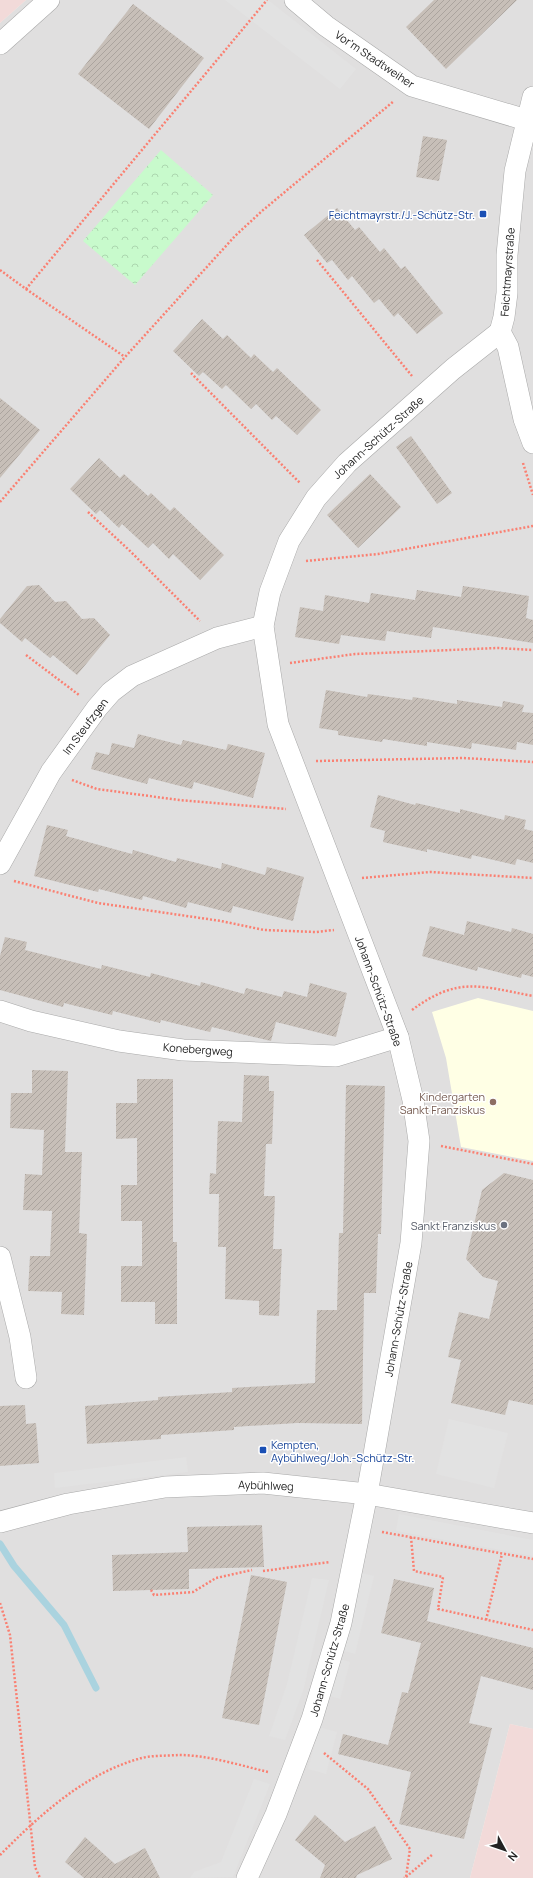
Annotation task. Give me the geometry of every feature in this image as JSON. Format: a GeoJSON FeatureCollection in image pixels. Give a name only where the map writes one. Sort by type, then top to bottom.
{"type":"FeatureCollection","features":[{"type":"Feature","properties":{"kind":"street"},"geometry":{"type":"LineString","coordinates":[[0,44],[49,0]]}},
{"type":"Feature","properties":{"kind":"street","name":"Vor'm Stadtweiher"},"geometry":{"type":"LineString","coordinates":[[295,0],[326,26],[412,86],[530,121]]}},
{"type":"Feature","properties":{"kind":"street","name":"Feichtmayrstraße"},"geometry":{"type":"LineString","coordinates":[[533,96],[530,121],[515,171],[507,255],[507,293],[504,317],[500,332],[508,347],[524,419],[533,443]]}},
{"type":"Feature","properties":{"kind":"street","name":"Johann-Schütz-Straße"},"geometry":{"type":"LineString","coordinates":[[247,1878],[276,1814],[312,1719],[341,1623],[367,1494],[411,1243],[419,1141],[413,1100],[395,1028],[278,724],[263,626],[270,592],[289,541],[316,498],[347,462],[453,369],[500,332]]}},
{"type":"Feature","properties":{"kind":"street","name":"Im Steufzgen"},"geometry":{"type":"LineString","coordinates":[[4,872],[51,772],[97,708],[111,692],[132,676],[217,638],[263,626]]}},
{"type":"Feature","properties":{"kind":"street","name":"Konebergweg"},"geometry":{"type":"LineString","coordinates":[[0,1011],[31,1021],[119,1041],[183,1050],[336,1056],[395,1028]]}},
{"type":"Feature","properties":{"kind":"street"},"geometry":{"type":"LineString","coordinates":[[0,1257],[20,1337],[26,1378]]}},
{"type":"Feature","properties":{"kind":"street","name":"Aybühlweg"},"geometry":{"type":"LineString","coordinates":[[3,1522],[68,1504],[165,1487],[263,1483],[367,1494],[533,1523]]}},
{"type":"Feature","properties":{"kind":"path"},"geometry":{"type":"LineString","coordinates":[[26,289],[267,0]]}},
{"type":"Feature","properties":{"kind":"path"},"geometry":{"type":"LineString","coordinates":[[0,502],[125,357],[235,236],[268,206],[412,86]]}},
{"type":"Feature","properties":{"kind":"path"},"geometry":{"type":"LineString","coordinates":[[317,260],[426,394]]}},
{"type":"Feature","properties":{"kind":"path"},"geometry":{"type":"LineString","coordinates":[[0,270],[125,357]]}},
{"type":"Feature","properties":{"kind":"path"},"geometry":{"type":"LineString","coordinates":[[191,373],[316,498]]}},
{"type":"Feature","properties":{"kind":"path"},"geometry":{"type":"LineString","coordinates":[[88,512],[130,550],[217,638]]}},
{"type":"Feature","properties":{"kind":"path"},"geometry":{"type":"LineString","coordinates":[[281,563],[378,554],[533,526]]}},
{"type":"Feature","properties":{"kind":"path"},"geometry":{"type":"LineString","coordinates":[[268,665],[355,654],[498,648],[533,650]]}},
{"type":"Feature","properties":{"kind":"path"},"geometry":{"type":"LineString","coordinates":[[26,655],[97,708]]}},
{"type":"Feature","properties":{"kind":"path"},"geometry":{"type":"LineString","coordinates":[[292,761],[463,758],[533,762]]}},
{"type":"Feature","properties":{"kind":"path"},"geometry":{"type":"LineString","coordinates":[[51,772],[97,789],[179,800],[285,809],[310,805]]}},
{"type":"Feature","properties":{"kind":"path"},"geometry":{"type":"LineString","coordinates":[[4,872],[98,903],[221,921],[264,930],[316,932],[354,924]]}},
{"type":"Feature","properties":{"kind":"path"},"geometry":{"type":"LineString","coordinates":[[338,881],[430,872],[533,878]]}},
{"type":"Feature","properties":{"kind":"path"},"geometry":{"type":"LineString","coordinates":[[395,1028],[409,1013],[427,999],[447,989],[468,986],[533,996]]}},
{"type":"Feature","properties":{"kind":"path"},"geometry":{"type":"LineString","coordinates":[[419,1141],[533,1164]]}},
{"type":"Feature","properties":{"kind":"path"},"geometry":{"type":"LineString","coordinates":[[360,1528],[533,1560]]}},
{"type":"Feature","properties":{"kind":"path"},"geometry":{"type":"LineString","coordinates":[[411,1538],[414,1571],[443,1578],[438,1609],[533,1630]]}},
{"type":"Feature","properties":{"kind":"path"},"geometry":{"type":"LineString","coordinates":[[486,1620],[502,1554]]}},
{"type":"Feature","properties":{"kind":"path"},"geometry":{"type":"LineString","coordinates":[[263,1571],[354,1559]]}},
{"type":"Feature","properties":{"kind":"path"},"geometry":{"type":"LineString","coordinates":[[151,1590],[154,1595],[193,1592],[216,1578],[252,1570]]}},
{"type":"Feature","properties":{"kind":"path"},"geometry":{"type":"LineString","coordinates":[[0,1603],[10,1635],[35,1867],[40,1878]]}},
{"type":"Feature","properties":{"kind":"path"},"geometry":{"type":"LineString","coordinates":[[303,1742],[330,1757],[368,1790],[410,1849],[405,1878]]}},
{"type":"Feature","properties":{"kind":"path"},"geometry":{"type":"LineString","coordinates":[[0,1855],[30,1825],[65,1795],[100,1775],[139,1758],[179,1755],[221,1760],[290,1777]]}},
{"type":"Feature","properties":{"kind":"path"},"geometry":{"type":"LineString","coordinates":[[405,1878],[433,1854]]}},
{"type":"Feature","properties":{"kind":"shaded area"},"geometry":{"type":"Polygon","coordinates":[[[0,0],[26,0],[0,23],[0,0]]]}},
{"type":"Feature","properties":{"kind":"shaded area"},"geometry":{"type":"Polygon","coordinates":[[[26,0],[533,0],[533,1729],[510,1724],[470,1878],[0,1878],[0,23],[26,0]]]}},
{"type":"Feature","properties":{"kind":"shaded area"},"geometry":{"type":"Polygon","coordinates":[[[225,0],[268,0],[356,69],[340,89],[225,0]]]}},
{"type":"Feature","properties":{"kind":"shaded area","name":"Kindergarten Sankt Franziskus"},"geometry":{"type":"Polygon","coordinates":[[[478,998],[533,1011],[533,1161],[461,1147],[446,1058],[432,1012],[478,998]]]}},
{"type":"Feature","properties":{"kind":"shaded area"},"geometry":{"type":"Polygon","coordinates":[[[449,1419],[508,1433],[494,1488],[436,1474],[449,1419]]]}},
{"type":"Feature","properties":{"kind":"shaded area"},"geometry":{"type":"Polygon","coordinates":[[[186,1457],[188,1472],[55,1488],[54,1473],[186,1457]]]}},
{"type":"Feature","properties":{"kind":"shaded area"},"geometry":{"type":"Polygon","coordinates":[[[399,1514],[533,1540],[533,1556],[396,1531],[399,1514]]]}},
{"type":"Feature","properties":{"kind":"shaded area"},"geometry":{"type":"Polygon","coordinates":[[[358,1572],[374,1576],[355,1654],[340,1650],[358,1572]]]}},
{"type":"Feature","properties":{"kind":"shaded area"},"geometry":{"type":"Polygon","coordinates":[[[312,1578],[329,1580],[303,1691],[285,1740],[269,1736],[287,1684],[312,1578]]]}},
{"type":"Feature","properties":{"kind":"shaded area"},"geometry":{"type":"Polygon","coordinates":[[[336,1658],[350,1662],[340,1699],[325,1695],[336,1658]]]}},
{"type":"Feature","properties":{"kind":"shaded area"},"geometry":{"type":"Polygon","coordinates":[[[510,1724],[533,1729],[533,1878],[470,1878],[510,1724]]]}},
{"type":"Feature","properties":{"kind":"shaded area"},"geometry":{"type":"Polygon","coordinates":[[[319,1727],[337,1732],[326,1774],[308,1769],[319,1727]]]}},
{"type":"Feature","properties":{"kind":"shaded area"},"geometry":{"type":"Polygon","coordinates":[[[254,1779],[270,1784],[233,1877],[190,1878],[194,1872],[221,1862],[254,1779]]]}},
{"type":"Feature","properties":{"kind":"green space"},"geometry":{"type":"Polygon","coordinates":[[[161,150],[213,195],[135,285],[83,241],[161,150]]]}},
{"type":"Feature","properties":{"kind":"building"},"geometry":{"type":"Polygon","coordinates":[[[434,0],[517,0],[446,69],[406,27],[434,0]]]}},
{"type":"Feature","properties":{"kind":"building"},"geometry":{"type":"Polygon","coordinates":[[[133,4],[204,58],[149,129],[78,74],[133,4]]]}},
{"type":"Feature","properties":{"kind":"building"},"geometry":{"type":"Polygon","coordinates":[[[423,136],[447,140],[439,181],[416,177],[423,136]]]}},
{"type":"Feature","properties":{"kind":"building"},"geometry":{"type":"Polygon","coordinates":[[[337,208],[355,230],[359,227],[380,252],[384,248],[401,269],[405,266],[443,313],[417,334],[398,313],[394,317],[379,299],[374,303],[352,276],[348,280],[332,260],[327,263],[304,235],[337,208]]]}},
{"type":"Feature","properties":{"kind":"building"},"geometry":{"type":"Polygon","coordinates":[[[202,319],[223,339],[227,335],[251,358],[254,354],[273,372],[277,368],[321,410],[297,435],[276,416],[272,420],[256,404],[251,409],[226,385],[222,389],[203,372],[199,376],[173,351],[202,319]]]}},
{"type":"Feature","properties":{"kind":"building"},"geometry":{"type":"Polygon","coordinates":[[[0,398],[40,430],[0,478],[0,398]]]}},
{"type":"Feature","properties":{"kind":"building"},"geometry":{"type":"Polygon","coordinates":[[[411,436],[452,493],[437,504],[396,447],[411,436]]]}},
{"type":"Feature","properties":{"kind":"building"},"geometry":{"type":"Polygon","coordinates":[[[99,458],[120,478],[124,474],[148,496],[151,493],[170,511],[174,507],[224,555],[200,580],[173,554],[169,559],[153,543],[148,548],[122,524],[119,528],[100,510],[96,514],[70,489],[99,458]]]}},
{"type":"Feature","properties":{"kind":"building"},"geometry":{"type":"Polygon","coordinates":[[[370,474],[401,507],[358,548],[327,515],[370,474]]]}},
{"type":"Feature","properties":{"kind":"building"},"geometry":{"type":"Polygon","coordinates":[[[39,585],[55,602],[66,601],[82,619],[94,618],[110,635],[77,675],[53,655],[50,658],[25,638],[22,642],[0,623],[0,619],[27,586],[39,585]]]}},
{"type":"Feature","properties":{"kind":"building"},"geometry":{"type":"Polygon","coordinates":[[[463,586],[529,596],[526,618],[533,620],[533,643],[433,627],[431,638],[387,631],[385,641],[341,635],[339,644],[295,637],[300,607],[323,611],[325,595],[369,603],[371,593],[415,600],[417,590],[461,597],[463,586]]]}},
{"type":"Feature","properties":{"kind":"building"},"geometry":{"type":"Polygon","coordinates":[[[326,690],[367,697],[368,694],[412,700],[413,697],[457,704],[457,700],[502,707],[503,701],[524,705],[522,712],[533,713],[533,745],[517,742],[516,750],[472,743],[471,749],[427,742],[427,746],[383,739],[382,742],[338,735],[338,731],[319,728],[326,690]]]}},
{"type":"Feature","properties":{"kind":"building"},"geometry":{"type":"Polygon","coordinates":[[[138,734],[181,745],[183,740],[226,750],[228,744],[265,753],[253,798],[194,782],[192,789],[149,778],[147,784],[91,769],[96,752],[109,755],[112,743],[134,748],[138,734]]]}},
{"type":"Feature","properties":{"kind":"building"},"geometry":{"type":"Polygon","coordinates":[[[378,795],[415,805],[416,803],[460,813],[460,809],[504,820],[505,815],[526,820],[524,829],[533,831],[533,863],[517,859],[515,865],[472,855],[471,859],[427,849],[427,852],[383,842],[385,831],[370,827],[378,795]]]}},
{"type":"Feature","properties":{"kind":"building"},"geometry":{"type":"Polygon","coordinates":[[[47,825],[68,830],[66,836],[132,854],[133,850],[176,862],[177,858],[221,869],[222,863],[265,875],[267,867],[304,877],[293,921],[233,906],[231,913],[188,902],[186,908],[143,896],[142,900],[99,889],[98,892],[34,876],[47,825]]]}},
{"type":"Feature","properties":{"kind":"building"},"geometry":{"type":"Polygon","coordinates":[[[467,921],[511,932],[512,928],[533,934],[533,977],[522,974],[521,978],[478,967],[477,971],[422,956],[430,926],[464,935],[467,921]]]}},
{"type":"Feature","properties":{"kind":"building"},"geometry":{"type":"Polygon","coordinates":[[[5,937],[27,942],[25,950],[101,969],[102,965],[150,977],[151,973],[200,986],[201,982],[244,994],[246,988],[282,997],[284,991],[307,997],[310,983],[347,993],[336,1037],[276,1022],[271,1041],[212,1027],[210,1032],[161,1020],[160,1023],[113,1011],[112,1015],[64,1003],[63,1007],[0,990],[0,956],[5,937]]]}},
{"type":"Feature","properties":{"kind":"building"},"geometry":{"type":"Polygon","coordinates":[[[32,1070],[68,1071],[65,1152],[82,1152],[79,1233],[87,1234],[84,1315],[61,1314],[62,1292],[28,1291],[30,1256],[50,1256],[52,1211],[23,1210],[25,1174],[42,1175],[44,1130],[10,1128],[11,1093],[32,1093],[32,1070]]]}},
{"type":"Feature","properties":{"kind":"building"},"geometry":{"type":"Polygon","coordinates":[[[244,1075],[269,1076],[269,1091],[274,1091],[272,1144],[266,1144],[264,1196],[275,1196],[273,1249],[282,1249],[279,1316],[259,1315],[259,1301],[225,1299],[226,1247],[218,1247],[219,1194],[209,1194],[210,1173],[216,1174],[218,1121],[242,1122],[244,1075]]]}},
{"type":"Feature","properties":{"kind":"building"},"geometry":{"type":"Polygon","coordinates":[[[137,1079],[173,1079],[173,1242],[177,1242],[177,1324],[155,1324],[155,1302],[121,1302],[121,1266],[142,1266],[142,1221],[121,1221],[121,1185],[137,1185],[137,1138],[116,1139],[116,1103],[137,1103],[137,1079]]]}},
{"type":"Feature","properties":{"kind":"building"},"geometry":{"type":"Polygon","coordinates":[[[346,1085],[385,1086],[381,1234],[378,1234],[376,1293],[364,1293],[362,1424],[297,1423],[234,1427],[234,1430],[161,1435],[161,1439],[87,1444],[85,1406],[158,1400],[158,1397],[232,1392],[232,1388],[315,1383],[317,1310],[337,1310],[339,1233],[343,1233],[346,1085]]]}},
{"type":"Feature","properties":{"kind":"building"},"geometry":{"type":"Polygon","coordinates":[[[504,1173],[533,1180],[533,1405],[509,1400],[505,1415],[451,1403],[461,1360],[448,1357],[459,1312],[489,1319],[498,1281],[483,1277],[466,1259],[482,1190],[504,1173]]]}},
{"type":"Feature","properties":{"kind":"building"},"geometry":{"type":"Polygon","coordinates":[[[25,1405],[26,1424],[36,1423],[39,1463],[0,1466],[0,1406],[25,1405]]]}},
{"type":"Feature","properties":{"kind":"building"},"geometry":{"type":"Polygon","coordinates":[[[262,1525],[264,1567],[189,1569],[189,1589],[113,1591],[112,1555],[188,1552],[187,1527],[262,1525]]]}},
{"type":"Feature","properties":{"kind":"building"},"geometry":{"type":"Polygon","coordinates":[[[251,1575],[287,1582],[259,1725],[222,1718],[251,1575]]]}},
{"type":"Feature","properties":{"kind":"building"},"geometry":{"type":"Polygon","coordinates":[[[394,1579],[434,1588],[427,1621],[533,1648],[533,1690],[481,1676],[469,1723],[492,1728],[464,1839],[399,1824],[411,1772],[338,1754],[343,1734],[388,1745],[402,1692],[408,1693],[421,1643],[381,1633],[394,1579]]]}},
{"type":"Feature","properties":{"kind":"building"},"geometry":{"type":"Polygon","coordinates":[[[315,1815],[345,1842],[375,1826],[392,1859],[357,1875],[356,1878],[320,1878],[325,1865],[295,1840],[315,1815]]]}},
{"type":"Feature","properties":{"kind":"building"},"geometry":{"type":"Polygon","coordinates":[[[85,1837],[115,1864],[145,1848],[160,1878],[84,1878],[65,1862],[85,1837]]]}},
{"type":"Feature","properties":{"kind":"waterway"},"geometry":{"type":"LineString","coordinates":[[0,1544],[14,1566],[64,1625],[96,1688]]}},
{"type":"Feature","properties":{"kind":"place","name":"Feichtmayrstr./J.-Schütz-Str."},"geometry":{"type":"Point","coordinates":[483,214]}},
{"type":"Feature","properties":{"kind":"place","name":"Kindergarten Sankt Franziskus"},"geometry":{"type":"Point","coordinates":[493,1102]}},
{"type":"Feature","properties":{"kind":"place","name":"Sankt Franziskus"},"geometry":{"type":"Point","coordinates":[504,1225]}},
{"type":"Feature","properties":{"kind":"place","name":"Kempten, Aybühlweg/Joh.-Schütz-Str."},"geometry":{"type":"Point","coordinates":[263,1450]}}]}
